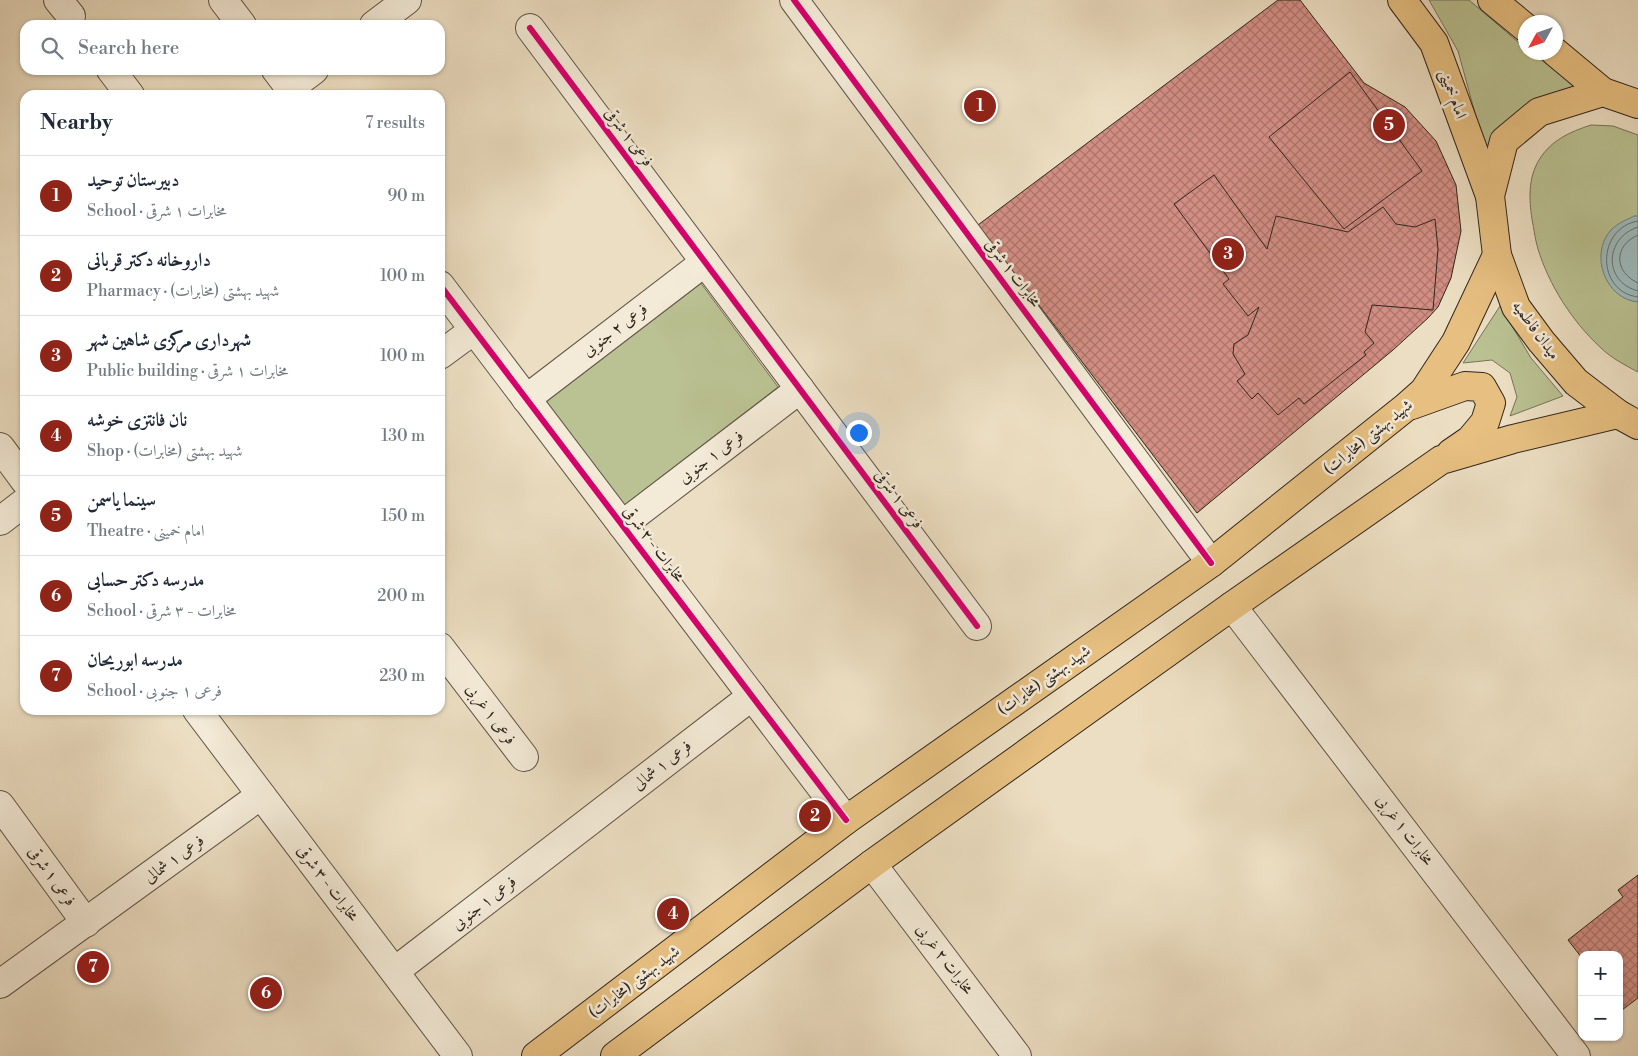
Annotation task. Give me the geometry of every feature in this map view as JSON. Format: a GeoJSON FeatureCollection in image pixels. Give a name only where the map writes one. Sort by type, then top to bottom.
{"type":"FeatureCollection","features":[{"type":"Feature","properties":{"kind":"main road","name":"امام خمینی"},"geometry":{"type":"LineString","coordinates":[[1402,0],[1434,42],[1490,196]]}},
{"type":"Feature","properties":{"kind":"main road"},"geometry":{"type":"LineString","coordinates":[[1492,0],[1518,21]]}},
{"type":"Feature","properties":{"kind":"main road"},"geometry":{"type":"LineString","coordinates":[[1563,59],[1603,92],[1638,104]]}},
{"type":"Feature","properties":{"kind":"main road","name":"میدان فاطمیه"},"geometry":{"type":"LineString","coordinates":[[1603,92],[1539,112],[1504,140],[1490,196],[1497,255],[1516,307],[1541,341],[1576,382],[1628,419]]}},
{"type":"Feature","properties":{"kind":"main road","name":"شهید بهشتی (مخابرات)"},"geometry":{"type":"LineString","coordinates":[[536,1056],[846,820],[1211,563],[1406,407],[1424,391],[1456,342],[1497,255]]}},
{"type":"Feature","properties":{"kind":"main road"},"geometry":{"type":"LineString","coordinates":[[615,1056],[872,864],[1232,606],[1470,440],[1485,422],[1492,403],[1482,387],[1466,386],[1406,407]]}},
{"type":"Feature","properties":{"kind":"main road"},"geometry":{"type":"LineString","coordinates":[[1441,460],[1512,439],[1628,419]]}},
{"type":"Feature","properties":{"kind":"street"},"geometry":{"type":"LineString","coordinates":[[223,0],[238,20]]}},
{"type":"Feature","properties":{"kind":"street"},"geometry":{"type":"LineString","coordinates":[[381,20],[407,0]]}},
{"type":"Feature","properties":{"kind":"street","name":"مخابرات ۱ شرقی"},"geometry":{"type":"LineString","coordinates":[[794,0],[1211,563]]}},
{"type":"Feature","properties":{"kind":"street","name":"فرعی ۱ شرقی"},"geometry":{"type":"LineString","coordinates":[[530,28],[977,626]]}},
{"type":"Feature","properties":{"kind":"street"},"geometry":{"type":"LineString","coordinates":[[115,75],[126,90]]}},
{"type":"Feature","properties":{"kind":"street"},"geometry":{"type":"LineString","coordinates":[[287,84],[304,75]]}},
{"type":"Feature","properties":{"kind":"street","name":"فرعی ۲ جنوبی"},"geometry":{"type":"LineString","coordinates":[[526,398],[705,262]]}},
{"type":"Feature","properties":{"kind":"street","name":"مخابرات - ۲ شرقی"},"geometry":{"type":"LineString","coordinates":[[445,292],[846,820]]}},
{"type":"Feature","properties":{"kind":"street"},"geometry":{"type":"LineString","coordinates":[[445,351],[474,330]]}},
{"type":"Feature","properties":{"kind":"street","name":"فرعی ۱ جنوبی"},"geometry":{"type":"LineString","coordinates":[[622,525],[800,389]]}},
{"type":"Feature","properties":{"kind":"street"},"geometry":{"type":"LineString","coordinates":[[0,447],[20,474]]}},
{"type":"Feature","properties":{"kind":"street"},"geometry":{"type":"LineString","coordinates":[[0,521],[20,506]]}},
{"type":"Feature","properties":{"kind":"street","name":"مخابرات ۱ غربی"},"geometry":{"type":"LineString","coordinates":[[1232,606],[1576,1056]]}},
{"type":"Feature","properties":{"kind":"street","name":"فرعی ۱ غربی"},"geometry":{"type":"LineString","coordinates":[[445,653],[524,757]]}},
{"type":"Feature","properties":{"kind":"street","name":"فرعی ۱ شمالی"},"geometry":{"type":"LineString","coordinates":[[573,834],[752,696]]}},
{"type":"Feature","properties":{"kind":"street","name":"مخابرات - ۳ شرقی"},"geometry":{"type":"LineString","coordinates":[[201,715],[458,1056]]}},
{"type":"Feature","properties":{"kind":"street","name":"فرعی ۱ شمالی"},"geometry":{"type":"LineString","coordinates":[[86,922],[261,796]]}},
{"type":"Feature","properties":{"kind":"street","name":"فرعی ۱ شرقی"},"geometry":{"type":"LineString","coordinates":[[0,805],[86,922]]}},
{"type":"Feature","properties":{"kind":"street","name":"فرعی ۱ جنوبی"},"geometry":{"type":"LineString","coordinates":[[395,971],[573,834]]}},
{"type":"Feature","properties":{"kind":"street","name":"مخابرات ۲ غربی"},"geometry":{"type":"LineString","coordinates":[[872,864],[1017,1056]]}},
{"type":"Feature","properties":{"kind":"street"},"geometry":{"type":"LineString","coordinates":[[0,984],[86,922]]}},
{"type":"Feature","properties":{"kind":"green space"},"geometry":{"type":"Polygon","coordinates":[[[1429,0],[1469,0],[1518,42],[1518,60],[1541,60],[1579,88],[1486,153],[1458,51],[1429,0]]]}},
{"type":"Feature","properties":{"kind":"green space"},"geometry":{"type":"Polygon","coordinates":[[[1591,125],[1613,126],[1638,135],[1638,372],[1604,351],[1580,326],[1548,276],[1535,238],[1530,197],[1535,167],[1544,153],[1555,142],[1568,134],[1591,125]]]}},
{"type":"Feature","properties":{"kind":"green space"},"geometry":{"type":"Polygon","coordinates":[[[700,282],[778,387],[623,506],[543,400],[700,282]]]}},
{"type":"Feature","properties":{"kind":"green space"},"geometry":{"type":"Polygon","coordinates":[[[1500,306],[1531,358],[1563,396],[1510,416],[1517,397],[1510,373],[1492,360],[1463,363],[1500,306]]]}},
{"type":"Feature","properties":{"kind":"water"},"geometry":{"type":"Polygon","coordinates":[[[1634,216],[1638,216],[1638,302],[1626,299],[1617,293],[1609,284],[1601,263],[1601,251],[1604,240],[1611,230],[1634,216]]]}},
{"type":"Feature","properties":{"kind":"building"},"geometry":{"type":"Polygon","coordinates":[[[1278,0],[1300,0],[1364,83],[1405,107],[1436,141],[1456,185],[1461,231],[1451,278],[1438,307],[1428,318],[1393,350],[1197,513],[978,225],[1278,0]]]}},
{"type":"Feature","properties":{"kind":"building"},"geometry":{"type":"Polygon","coordinates":[[[1350,72],[1422,171],[1344,229],[1269,137],[1350,72]]]}},
{"type":"Feature","properties":{"kind":"building"},"geometry":{"type":"Polygon","coordinates":[[[1214,175],[1267,249],[1276,216],[1348,232],[1383,207],[1396,224],[1415,227],[1435,219],[1438,249],[1433,310],[1372,305],[1365,332],[1374,343],[1364,352],[1366,355],[1304,404],[1299,398],[1278,415],[1258,393],[1252,399],[1237,381],[1245,374],[1233,354],[1234,344],[1248,335],[1259,307],[1248,316],[1223,284],[1229,279],[1174,204],[1214,175]]]}},
{"type":"Feature","properties":{"kind":"building"},"geometry":{"type":"Polygon","coordinates":[[[1638,875],[1638,998],[1623,1009],[1623,951],[1578,951],[1578,953],[1568,940],[1623,897],[1618,890],[1638,875]]]}},
{"type":"Feature","properties":{"kind":"cycle path"},"geometry":{"type":"LineString","coordinates":[[794,0],[1211,563]]}},
{"type":"Feature","properties":{"kind":"cycle path"},"geometry":{"type":"LineString","coordinates":[[530,28],[977,626]]}},
{"type":"Feature","properties":{"kind":"cycle path"},"geometry":{"type":"LineString","coordinates":[[445,292],[846,820]]}},
{"type":"Feature","properties":{"kind":"place","name":"دبیرستان توحید"},"geometry":{"type":"Point","coordinates":[980,106]}},
{"type":"Feature","properties":{"kind":"place","name":"سینما یاسمن"},"geometry":{"type":"Point","coordinates":[1389,125]}},
{"type":"Feature","properties":{"kind":"place","name":"شهرداری مرکزی شاهین شهر"},"geometry":{"type":"Point","coordinates":[1228,254]}},
{"type":"Feature","properties":{"kind":"place","name":"داروخانه دکتر قربانی"},"geometry":{"type":"Point","coordinates":[815,816]}},
{"type":"Feature","properties":{"kind":"place","name":"نان فانتزی خوشه"},"geometry":{"type":"Point","coordinates":[673,914]}},
{"type":"Feature","properties":{"kind":"place","name":"مدرسه ابوریحان"},"geometry":{"type":"Point","coordinates":[93,967]}},
{"type":"Feature","properties":{"kind":"place","name":"مدرسه دکتر حسابی"},"geometry":{"type":"Point","coordinates":[266,993]}}]}
